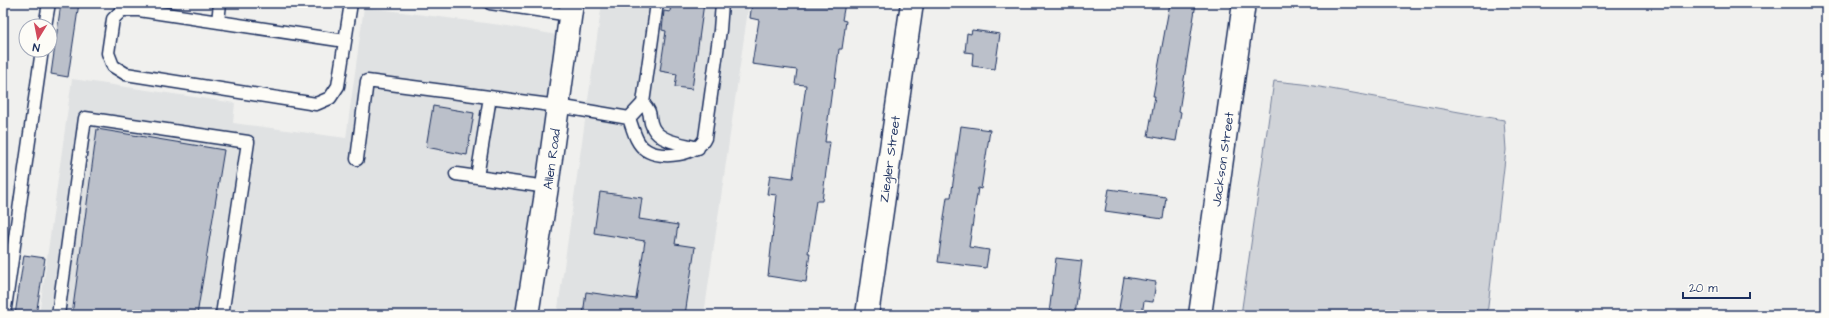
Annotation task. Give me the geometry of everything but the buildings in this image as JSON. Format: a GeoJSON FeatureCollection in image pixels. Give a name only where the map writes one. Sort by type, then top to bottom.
{"type":"FeatureCollection","features":[{"type":"Feature","properties":{"kind":"street","name":"Ziegler Street"},"geometry":{"type":"LineString","coordinates":[[867,315],[912,3]]}},
{"type":"Feature","properties":{"kind":"street","name":"Jackson Street"},"geometry":{"type":"LineString","coordinates":[[1200,315],[1244,3]]}},
{"type":"Feature","properties":{"kind":"street","name":"Allen Road"},"geometry":{"type":"LineString","coordinates":[[527,315],[548,187],[571,9]]}},
{"type":"Feature","properties":{"kind":"lane"},"geometry":{"type":"LineString","coordinates":[[46,18],[49,3]]}},
{"type":"Feature","properties":{"kind":"lane"},"geometry":{"type":"LineString","coordinates":[[218,22],[220,3]]}},
{"type":"Feature","properties":{"kind":"lane"},"geometry":{"type":"LineString","coordinates":[[345,41],[139,10],[122,10],[113,19],[108,53],[113,66],[126,74],[316,104],[330,98],[338,86],[351,3]]}},
{"type":"Feature","properties":{"kind":"lane"},"geometry":{"type":"LineString","coordinates":[[490,3],[571,9]]}},
{"type":"Feature","properties":{"kind":"lane"},"geometry":{"type":"LineString","coordinates":[[629,118],[643,103],[657,3]]}},
{"type":"Feature","properties":{"kind":"lane"},"geometry":{"type":"LineString","coordinates":[[629,118],[638,143],[646,151],[656,154],[676,156],[698,148],[703,143],[705,138],[720,30],[722,3]]}},
{"type":"Feature","properties":{"kind":"lane"},"geometry":{"type":"LineString","coordinates":[[4,315],[41,58]]}},
{"type":"Feature","properties":{"kind":"lane"},"geometry":{"type":"LineString","coordinates":[[357,159],[367,82],[558,106],[629,118]]}},
{"type":"Feature","properties":{"kind":"lane"},"geometry":{"type":"LineString","coordinates":[[477,176],[490,97]]}},
{"type":"Feature","properties":{"kind":"lane"},"geometry":{"type":"LineString","coordinates":[[643,103],[650,111],[653,128],[659,135],[665,139],[698,148]]}},
{"type":"Feature","properties":{"kind":"lane"},"geometry":{"type":"LineString","coordinates":[[58,315],[85,118],[248,142],[222,315]]}},
{"type":"Feature","properties":{"kind":"lane"},"geometry":{"type":"LineString","coordinates":[[456,174],[548,187]]}},
{"type":"Feature","properties":{"kind":"shaded area"},"geometry":{"type":"Polygon","coordinates":[[[602,3],[749,3],[704,315],[557,315],[602,3]]]}},
{"type":"Feature","properties":{"kind":"shaded area"},"geometry":{"type":"Polygon","coordinates":[[[364,7],[508,26],[568,37],[527,315],[39,315],[72,79],[235,103],[233,123],[346,138],[364,7]]]}},
{"type":"Feature","properties":{"kind":"shaded area"},"geometry":{"type":"Polygon","coordinates":[[[1274,81],[1303,84],[1504,120],[1506,150],[1487,315],[1241,315],[1274,81]]]}}]}
